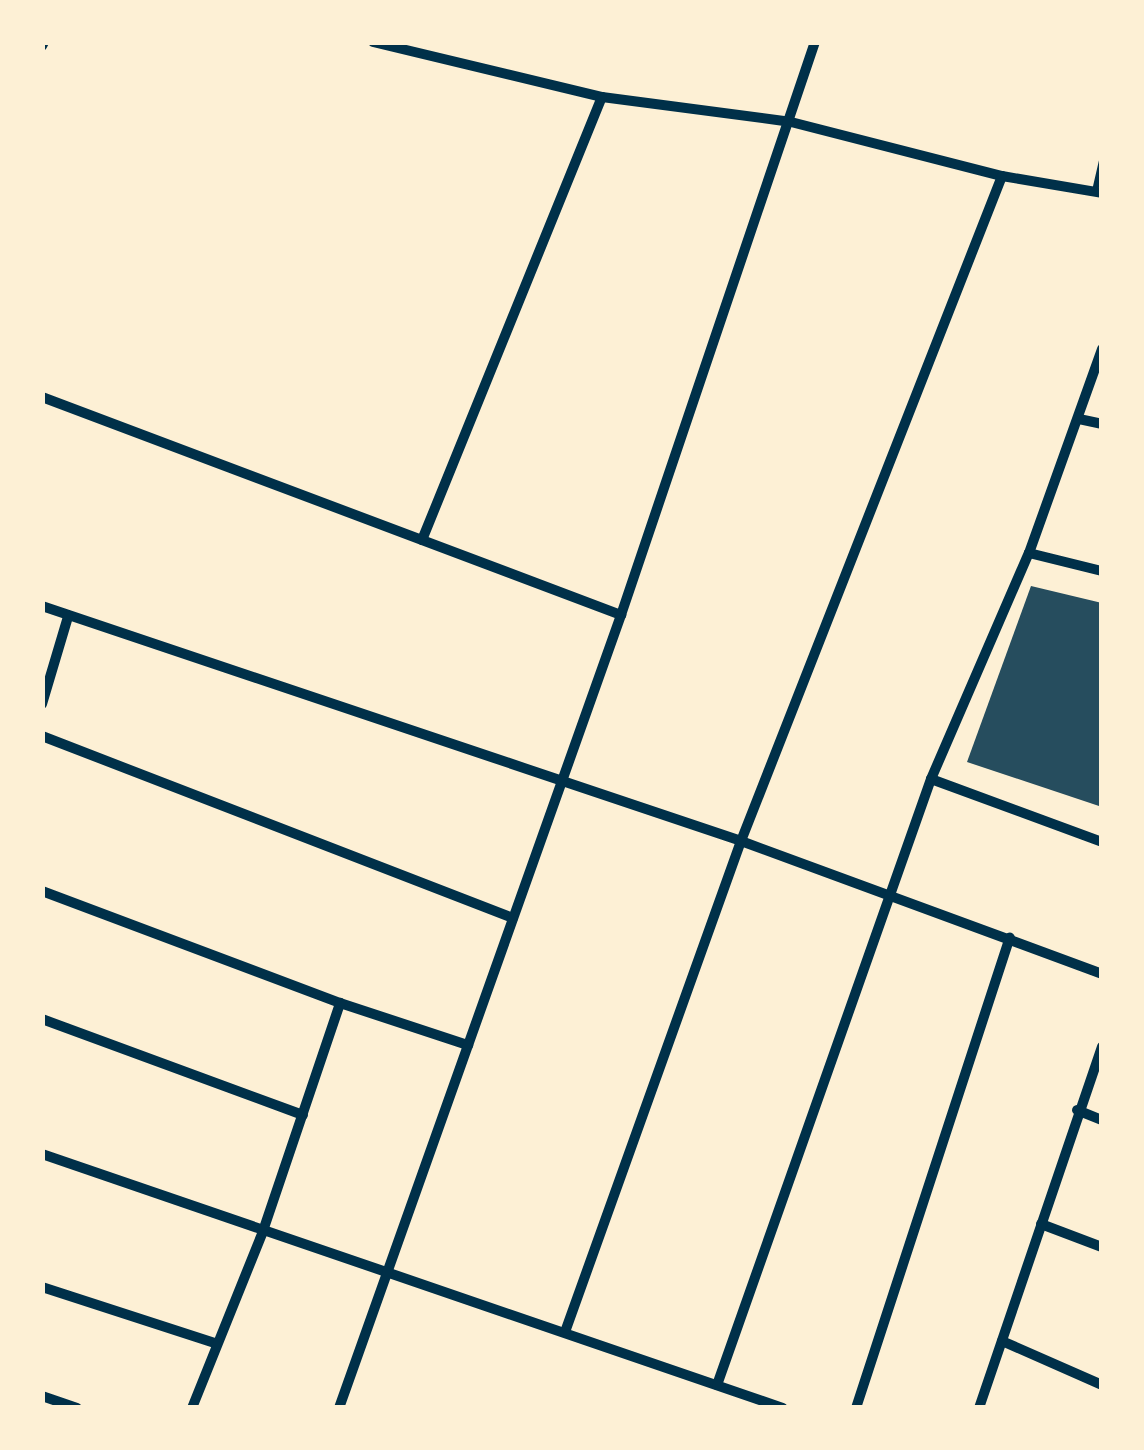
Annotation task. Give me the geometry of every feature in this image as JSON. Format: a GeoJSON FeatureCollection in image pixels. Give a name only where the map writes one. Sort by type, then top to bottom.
{"type":"FeatureCollection","features":[{"type":"Feature","properties":{"kind":"street"},"geometry":{"type":"LineString","coordinates":[[373,42],[602,97],[791,122],[1002,176],[1098,193]]}},
{"type":"Feature","properties":{"kind":"street"},"geometry":{"type":"LineString","coordinates":[[339,1408],[621,615],[815,42]]}},
{"type":"Feature","properties":{"kind":"street"},"geometry":{"type":"LineString","coordinates":[[422,540],[602,97]]}},
{"type":"Feature","properties":{"kind":"street"},"geometry":{"type":"LineString","coordinates":[[565,1332],[741,841],[1002,176]]}},
{"type":"Feature","properties":{"kind":"street"},"geometry":{"type":"LineString","coordinates":[[717,1385],[931,779],[1029,554],[1102,349]]}},
{"type":"Feature","properties":{"kind":"street"},"geometry":{"type":"LineString","coordinates":[[42,397],[621,615]]}},
{"type":"Feature","properties":{"kind":"street"},"geometry":{"type":"LineString","coordinates":[[1079,419],[1102,424]]}},
{"type":"Feature","properties":{"kind":"street"},"geometry":{"type":"LineString","coordinates":[[1029,554],[1102,571]]}},
{"type":"Feature","properties":{"kind":"street"},"geometry":{"type":"LineString","coordinates":[[42,606],[741,841],[1102,974]]}},
{"type":"Feature","properties":{"kind":"street"},"geometry":{"type":"LineString","coordinates":[[42,704],[68,616]]}},
{"type":"Feature","properties":{"kind":"street"},"geometry":{"type":"LineString","coordinates":[[42,736],[514,918]]}},
{"type":"Feature","properties":{"kind":"street"},"geometry":{"type":"LineString","coordinates":[[931,779],[1102,842]]}},
{"type":"Feature","properties":{"kind":"street"},"geometry":{"type":"LineString","coordinates":[[42,891],[340,1003],[468,1045]]}},
{"type":"Feature","properties":{"kind":"street"},"geometry":{"type":"LineString","coordinates":[[856,1408],[1010,938]]}},
{"type":"Feature","properties":{"kind":"street"},"geometry":{"type":"LineString","coordinates":[[192,1408],[262,1231],[340,1003]]}},
{"type":"Feature","properties":{"kind":"street"},"geometry":{"type":"LineString","coordinates":[[42,1019],[303,1115]]}},
{"type":"Feature","properties":{"kind":"street"},"geometry":{"type":"LineString","coordinates":[[980,1408],[1077,1110],[1102,1046]]}},
{"type":"Feature","properties":{"kind":"street"},"geometry":{"type":"LineString","coordinates":[[1077,1110],[1102,1120]]}},
{"type":"Feature","properties":{"kind":"street"},"geometry":{"type":"LineString","coordinates":[[42,1154],[782,1408]]}},
{"type":"Feature","properties":{"kind":"street"},"geometry":{"type":"LineString","coordinates":[[1041,1224],[1102,1247]]}},
{"type":"Feature","properties":{"kind":"street"},"geometry":{"type":"LineString","coordinates":[[42,1288],[217,1344]]}},
{"type":"Feature","properties":{"kind":"street"},"geometry":{"type":"LineString","coordinates":[[1002,1341],[1102,1385]]}},
{"type":"Feature","properties":{"kind":"street"},"geometry":{"type":"LineString","coordinates":[[42,1396],[77,1408]]}},
{"type":"Feature","properties":{"kind":"lane"},"geometry":{"type":"LineString","coordinates":[[1098,193],[1102,161]]}},
{"type":"Feature","properties":{"kind":"building"},"geometry":{"type":"Polygon","coordinates":[[[1031,586],[1102,603],[1102,807],[967,762],[1031,586]]]}}]}
